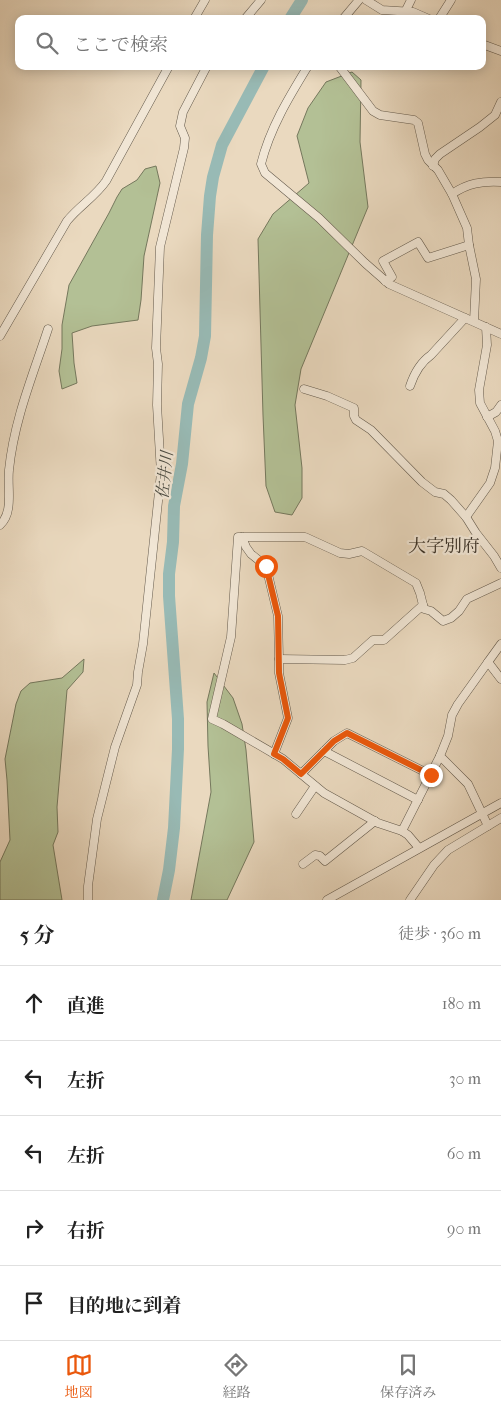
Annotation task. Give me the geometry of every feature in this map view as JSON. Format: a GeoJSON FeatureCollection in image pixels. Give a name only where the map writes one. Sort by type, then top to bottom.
{"type":"FeatureCollection","features":[{"type":"Feature","properties":{"kind":"street"},"geometry":{"type":"LineString","coordinates":[[196,15],[205,0]]}},
{"type":"Feature","properties":{"kind":"street"},"geometry":{"type":"LineString","coordinates":[[248,15],[261,0]]}},
{"type":"Feature","properties":{"kind":"street"},"geometry":{"type":"LineString","coordinates":[[346,15],[359,0]]}},
{"type":"Feature","properties":{"kind":"street"},"geometry":{"type":"LineString","coordinates":[[366,0],[382,10],[403,14],[413,12],[420,15]]}},
{"type":"Feature","properties":{"kind":"street"},"geometry":{"type":"LineString","coordinates":[[403,14],[411,0]]}},
{"type":"Feature","properties":{"kind":"street"},"geometry":{"type":"LineString","coordinates":[[442,15],[451,0]]}},
{"type":"Feature","properties":{"kind":"street"},"geometry":{"type":"LineString","coordinates":[[486,45],[501,51]]}},
{"type":"Feature","properties":{"kind":"street"},"geometry":{"type":"LineString","coordinates":[[0,336],[4,321],[66,221],[106,181],[167,70]]}},
{"type":"Feature","properties":{"kind":"street"},"geometry":{"type":"LineString","coordinates":[[88,900],[88,886],[97,819],[115,747],[137,685],[143,644],[161,473],[156,348],[160,247],[184,148],[185,138],[180,126],[183,112],[205,70]]}},
{"type":"Feature","properties":{"kind":"street"},"geometry":{"type":"LineString","coordinates":[[306,70],[276,122],[262,161],[263,170],[320,218],[385,281],[402,291],[501,334]]}},
{"type":"Feature","properties":{"kind":"street"},"geometry":{"type":"LineString","coordinates":[[342,70],[373,111],[380,115],[414,120],[418,123],[425,154],[438,170],[452,194],[467,228],[476,279],[474,321]]}},
{"type":"Feature","properties":{"kind":"street"},"geometry":{"type":"LineString","coordinates":[[433,166],[435,159],[440,154],[495,115],[501,102]]}},
{"type":"Feature","properties":{"kind":"street"},"geometry":{"type":"LineString","coordinates":[[452,194],[462,187],[485,181],[501,182]]}},
{"type":"Feature","properties":{"kind":"street"},"geometry":{"type":"LineString","coordinates":[[385,281],[392,277],[383,261],[418,242],[428,258],[469,245]]}},
{"type":"Feature","properties":{"kind":"street"},"geometry":{"type":"LineString","coordinates":[[410,386],[412,378],[424,359],[431,355],[465,318]]}},
{"type":"Feature","properties":{"kind":"street"},"geometry":{"type":"LineString","coordinates":[[466,517],[490,483],[495,468],[498,441],[495,431],[480,403],[479,390],[487,345],[486,327]]}},
{"type":"Feature","properties":{"kind":"street"},"geometry":{"type":"LineString","coordinates":[[0,525],[8,511],[8,481],[16,428],[48,329]]}},
{"type":"Feature","properties":{"kind":"street"},"geometry":{"type":"LineString","coordinates":[[304,389],[327,396],[354,408],[356,420],[371,430],[422,482],[435,492],[444,494],[451,500],[466,517],[501,568]]}},
{"type":"Feature","properties":{"kind":"street"},"geometry":{"type":"LineString","coordinates":[[487,416],[496,412],[501,405]]}},
{"type":"Feature","properties":{"kind":"street"},"geometry":{"type":"LineString","coordinates":[[420,848],[402,831],[375,821],[324,793],[283,759],[212,719],[231,637],[238,537],[305,537],[340,553],[349,554],[362,551],[416,583],[424,608],[443,621],[451,618],[459,611],[467,599],[501,583]]}},
{"type":"Feature","properties":{"kind":"street"},"geometry":{"type":"LineString","coordinates":[[242,537],[251,554],[266,566],[278,616],[279,673],[288,718],[274,754]]}},
{"type":"Feature","properties":{"kind":"street"},"geometry":{"type":"LineString","coordinates":[[279,659],[345,660],[353,658],[373,640],[384,640],[423,605]]}},
{"type":"Feature","properties":{"kind":"street"},"geometry":{"type":"LineString","coordinates":[[402,831],[440,756],[448,736],[452,715],[501,644]]}},
{"type":"Feature","properties":{"kind":"street"},"geometry":{"type":"LineString","coordinates":[[488,662],[501,679]]}},
{"type":"Feature","properties":{"kind":"street"},"geometry":{"type":"LineString","coordinates":[[301,774],[334,741],[347,733],[431,775]]}},
{"type":"Feature","properties":{"kind":"street"},"geometry":{"type":"LineString","coordinates":[[324,751],[418,800]]}},
{"type":"Feature","properties":{"kind":"street"},"geometry":{"type":"LineString","coordinates":[[440,756],[468,784],[488,826]]}},
{"type":"Feature","properties":{"kind":"street"},"geometry":{"type":"LineString","coordinates":[[296,814],[315,786]]}},
{"type":"Feature","properties":{"kind":"street"},"geometry":{"type":"LineString","coordinates":[[327,900],[501,802]]}},
{"type":"Feature","properties":{"kind":"street"},"geometry":{"type":"LineString","coordinates":[[410,900],[434,865],[448,850],[501,818]]}},
{"type":"Feature","properties":{"kind":"street"},"geometry":{"type":"LineString","coordinates":[[303,864],[315,855],[320,856],[325,861],[375,821]]}},
{"type":"Feature","properties":{"kind":"green space"},"geometry":{"type":"Polygon","coordinates":[[[352,72],[361,80],[360,142],[368,207],[301,369],[295,405],[302,468],[302,498],[292,515],[275,512],[266,486],[258,239],[273,214],[309,183],[297,136],[308,108],[326,82],[352,72]]]}},
{"type":"Feature","properties":{"kind":"green space"},"geometry":{"type":"Polygon","coordinates":[[[156,166],[160,183],[144,256],[138,320],[92,326],[72,333],[77,383],[62,389],[59,371],[62,349],[62,325],[69,285],[122,189],[137,180],[145,169],[156,166]]]}},
{"type":"Feature","properties":{"kind":"green space"},"geometry":{"type":"Polygon","coordinates":[[[84,659],[83,672],[67,690],[57,807],[58,832],[53,845],[62,900],[0,900],[0,862],[10,840],[5,759],[16,704],[21,691],[30,683],[62,678],[84,659]]]}},
{"type":"Feature","properties":{"kind":"green space"},"geometry":{"type":"Polygon","coordinates":[[[214,673],[233,698],[242,724],[254,842],[227,900],[191,900],[211,792],[207,702],[214,673]]]}},
{"type":"Feature","properties":{"kind":"waterway","name":"佐井川"},"geometry":{"type":"LineString","coordinates":[[293,15],[302,0]]}},
{"type":"Feature","properties":{"kind":"waterway","name":"佐井川"},"geometry":{"type":"LineString","coordinates":[[163,900],[174,828],[178,749],[178,719],[169,574],[173,542],[174,506],[182,464],[188,404],[205,336],[207,235],[210,196],[222,145],[262,70]]}},
{"type":"Feature","properties":{"kind":"district","name":"大字別府"},"geometry":{"type":"Point","coordinates":[444,546]}},
{"type":"Feature","properties":{"kind":"route"},"geometry":{"type":"LineString","coordinates":[[266,566],[278,616],[279,673],[288,718],[274,754],[301,774],[334,741],[347,733],[431,775]]}}]}
